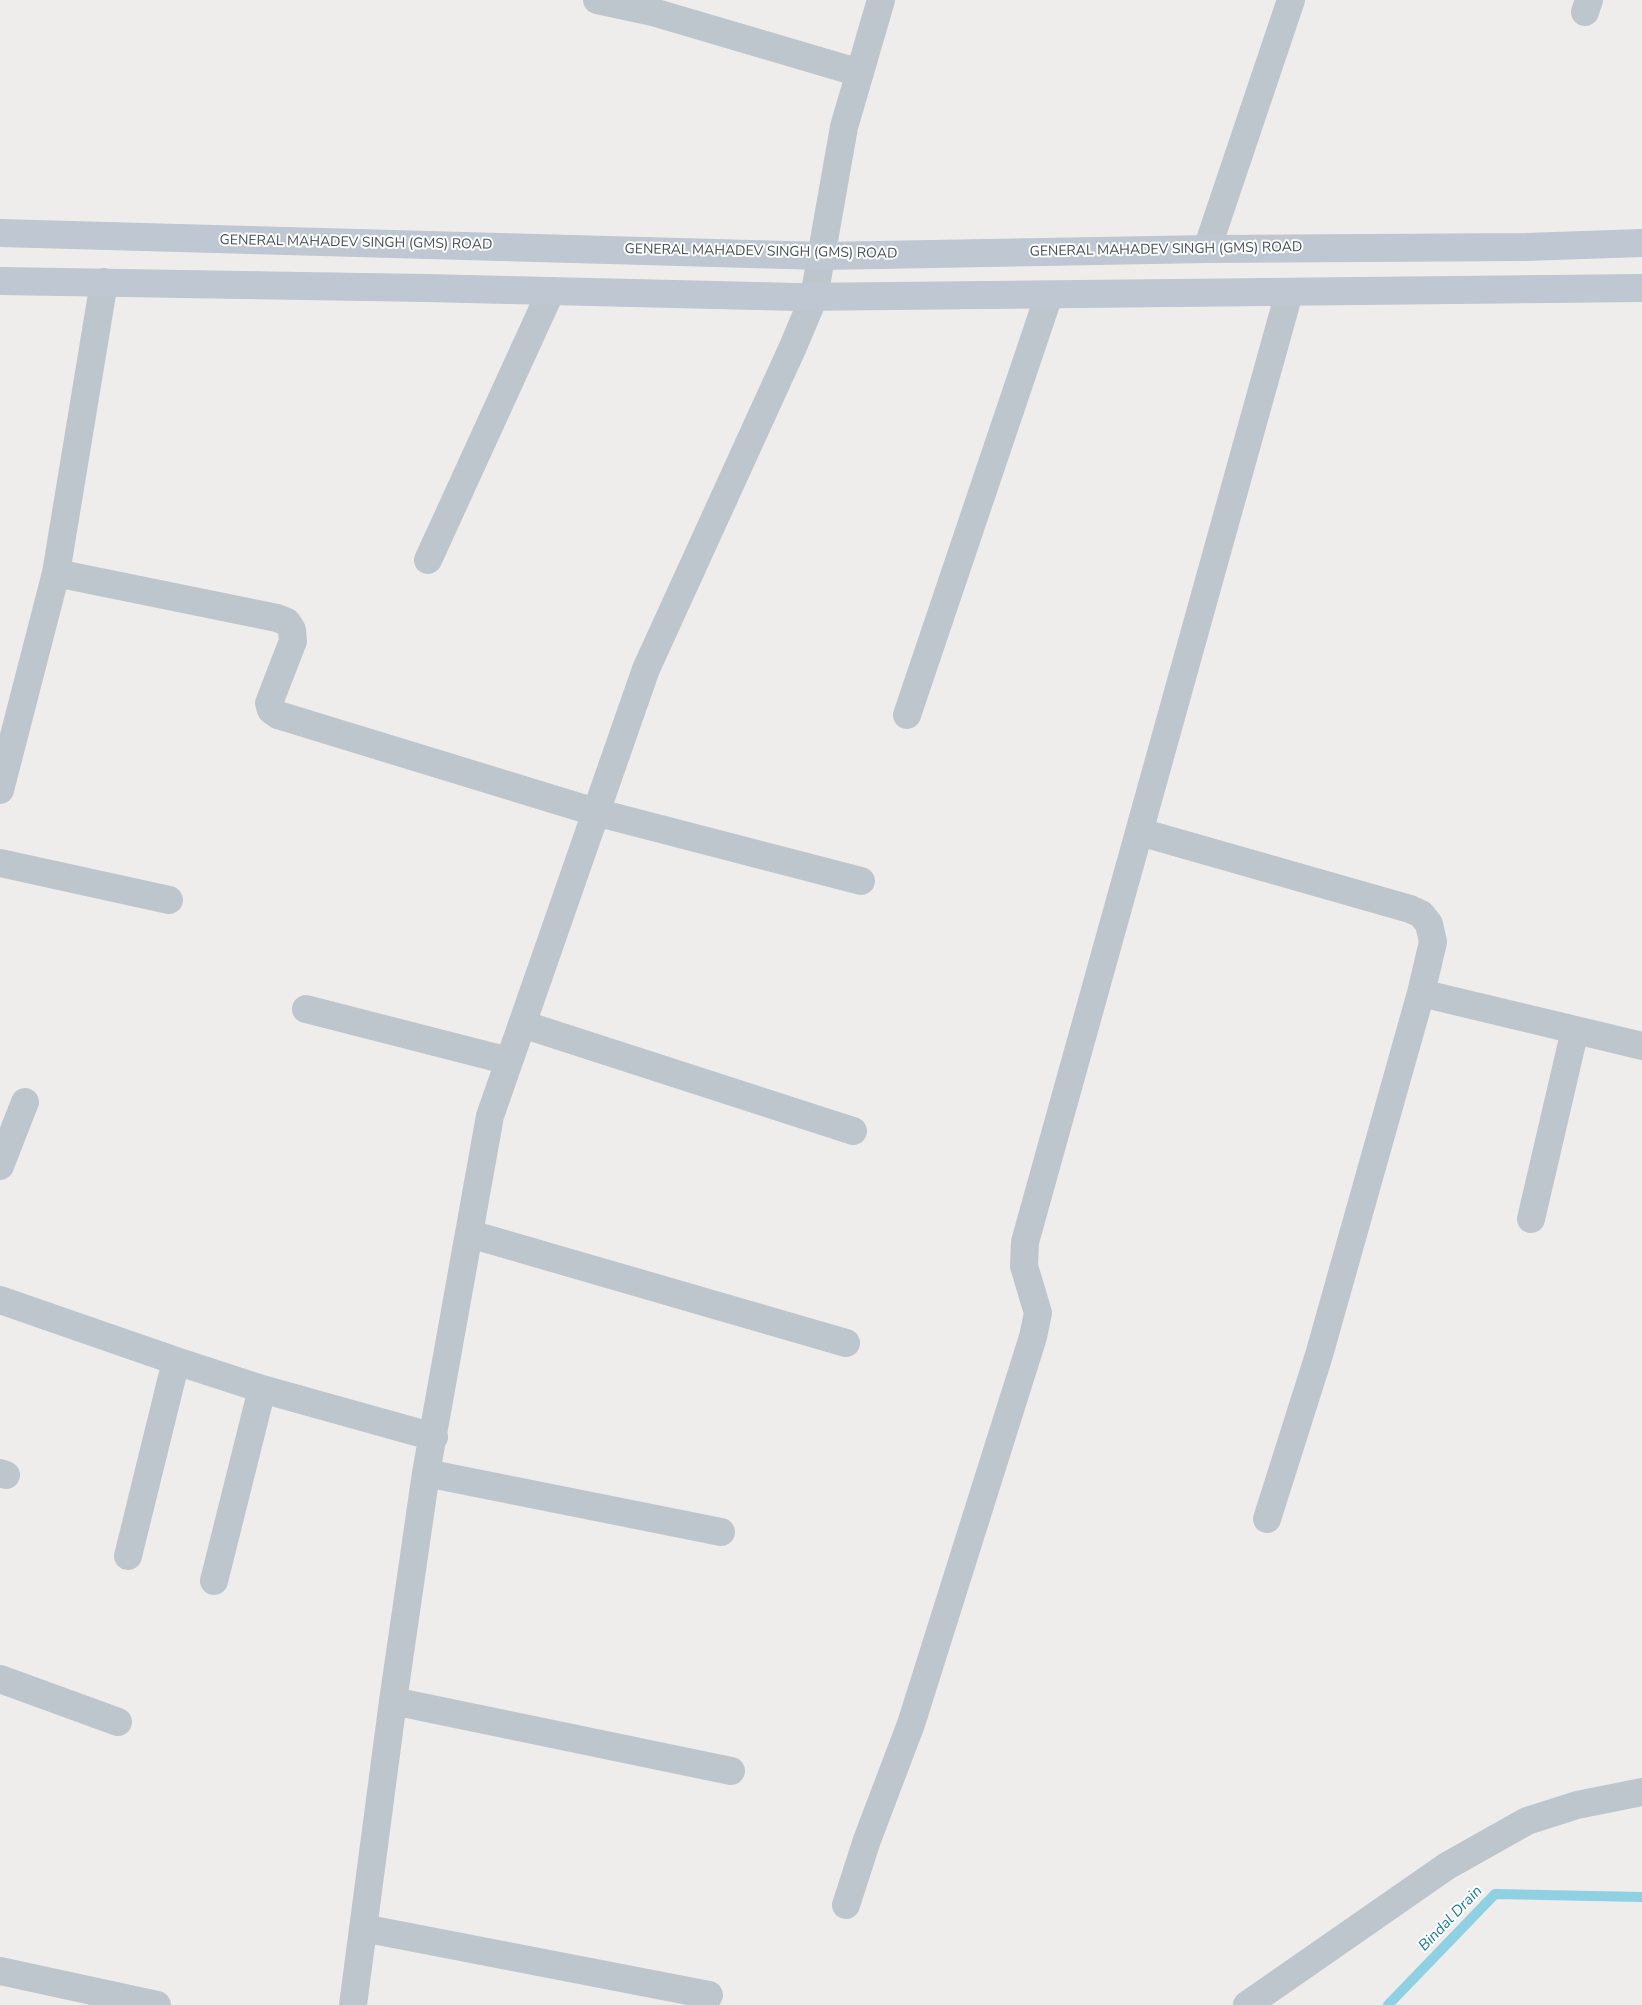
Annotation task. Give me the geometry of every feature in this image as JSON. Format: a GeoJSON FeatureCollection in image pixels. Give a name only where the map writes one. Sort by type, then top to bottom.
{"type":"FeatureCollection","features":[{"type":"Feature","properties":{"kind":"street"},"geometry":{"type":"LineString","coordinates":[[597,0],[653,12],[860,73]]}},
{"type":"Feature","properties":{"kind":"street"},"geometry":{"type":"LineString","coordinates":[[353,2005],[392,1701],[426,1473],[434,1437],[490,1116],[646,669],[814,297],[844,127],[881,0]]}},
{"type":"Feature","properties":{"kind":"street"},"geometry":{"type":"LineString","coordinates":[[1207,249],[1291,0]]}},
{"type":"Feature","properties":{"kind":"street","name":"GENERAL MAHADEV SINGH (GMS) ROAD"},"geometry":{"type":"LineString","coordinates":[[0,233],[822,256],[1207,249],[1525,247],[1642,243]]}},
{"type":"Feature","properties":{"kind":"street"},"geometry":{"type":"LineString","coordinates":[[0,281],[814,297],[1642,288]]}},
{"type":"Feature","properties":{"kind":"street"},"geometry":{"type":"LineString","coordinates":[[0,790],[56,573],[104,282]]}},
{"type":"Feature","properties":{"kind":"street"},"geometry":{"type":"LineString","coordinates":[[428,560],[551,291]]}},
{"type":"Feature","properties":{"kind":"street"},"geometry":{"type":"LineString","coordinates":[[846,1905],[867,1840],[911,1724],[1033,1337],[1038,1313],[1024,1266],[1025,1242],[1289,293]]}},
{"type":"Feature","properties":{"kind":"street"},"geometry":{"type":"LineString","coordinates":[[907,715],[1049,295]]}},
{"type":"Feature","properties":{"kind":"street"},"geometry":{"type":"LineString","coordinates":[[56,573],[277,618],[287,622],[292,630],[293,641],[269,703],[271,710],[278,715],[595,812],[861,882]]}},
{"type":"Feature","properties":{"kind":"street"},"geometry":{"type":"LineString","coordinates":[[1140,832],[1410,909],[1421,914],[1429,924],[1433,942],[1421,993],[1319,1355],[1267,1519]]}},
{"type":"Feature","properties":{"kind":"street"},"geometry":{"type":"LineString","coordinates":[[0,864],[169,900]]}},
{"type":"Feature","properties":{"kind":"street"},"geometry":{"type":"LineString","coordinates":[[1421,993],[1642,1046]]}},
{"type":"Feature","properties":{"kind":"street"},"geometry":{"type":"LineString","coordinates":[[306,1009],[509,1061]]}},
{"type":"Feature","properties":{"kind":"street"},"geometry":{"type":"LineString","coordinates":[[522,1024],[853,1131]]}},
{"type":"Feature","properties":{"kind":"street"},"geometry":{"type":"LineString","coordinates":[[1531,1219],[1576,1030]]}},
{"type":"Feature","properties":{"kind":"street"},"geometry":{"type":"LineString","coordinates":[[0,1166],[25,1102]]}},
{"type":"Feature","properties":{"kind":"street"},"geometry":{"type":"LineString","coordinates":[[470,1234],[846,1343]]}},
{"type":"Feature","properties":{"kind":"street"},"geometry":{"type":"LineString","coordinates":[[0,1300],[176,1362],[262,1389],[434,1437]]}},
{"type":"Feature","properties":{"kind":"street"},"geometry":{"type":"LineString","coordinates":[[128,1556],[176,1362]]}},
{"type":"Feature","properties":{"kind":"street"},"geometry":{"type":"LineString","coordinates":[[214,1581],[262,1389]]}},
{"type":"Feature","properties":{"kind":"street"},"geometry":{"type":"LineString","coordinates":[[426,1473],[722,1532]]}},
{"type":"Feature","properties":{"kind":"street"},"geometry":{"type":"LineString","coordinates":[[0,1679],[118,1722]]}},
{"type":"Feature","properties":{"kind":"street"},"geometry":{"type":"LineString","coordinates":[[392,1701],[731,1771]]}},
{"type":"Feature","properties":{"kind":"street"},"geometry":{"type":"LineString","coordinates":[[1247,2005],[1447,1866],[1527,1821],[1577,1805],[1642,1792]]}},
{"type":"Feature","properties":{"kind":"street"},"geometry":{"type":"LineString","coordinates":[[363,1928],[709,1995]]}},
{"type":"Feature","properties":{"kind":"street"},"geometry":{"type":"LineString","coordinates":[[0,1971],[157,2005]]}},
{"type":"Feature","properties":{"kind":"waterway","name":"Bindal Drain"},"geometry":{"type":"LineString","coordinates":[[1388,2005],[1495,1894],[1642,1897]]}}]}
